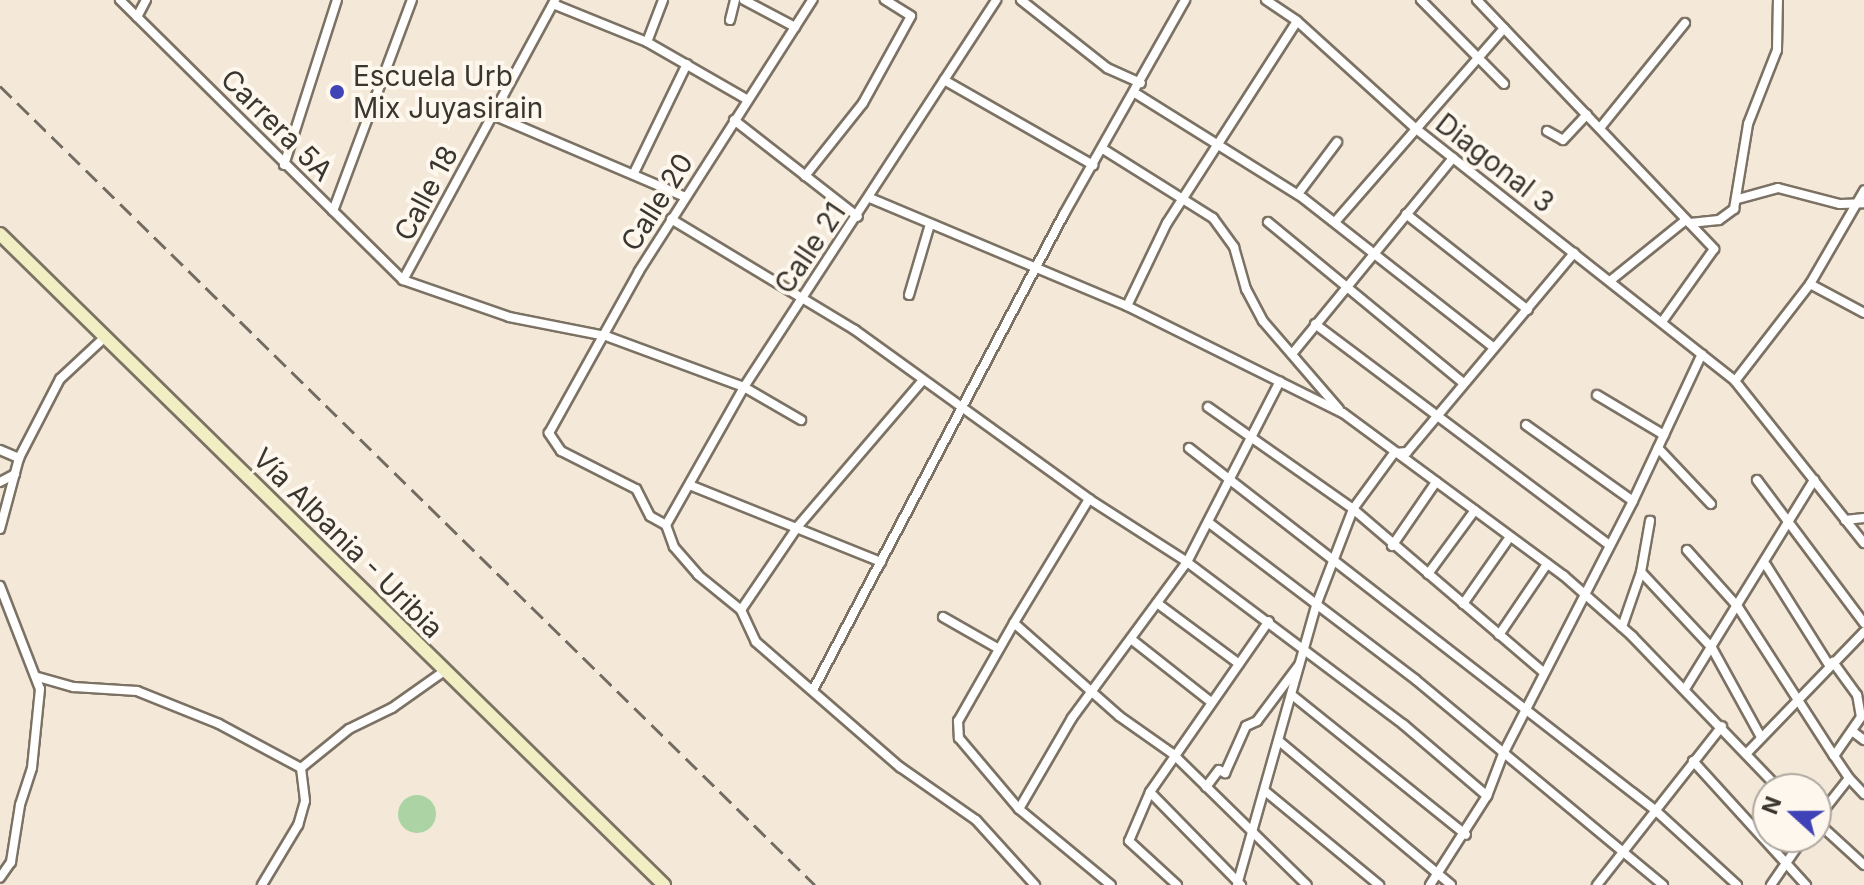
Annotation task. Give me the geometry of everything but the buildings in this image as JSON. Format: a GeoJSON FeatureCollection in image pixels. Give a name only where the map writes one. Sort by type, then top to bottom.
{"type":"FeatureCollection","features":[{"type":"Feature","properties":{"kind":"main road","name":"Vía Albania - Uribia"},"geometry":{"type":"LineString","coordinates":[[0,234],[443,672],[664,885]]}},
{"type":"Feature","properties":{"kind":"street","name":"Carrera 5A"},"geometry":{"type":"LineString","coordinates":[[120,0],[403,280]]}},
{"type":"Feature","properties":{"kind":"street"},"geometry":{"type":"LineString","coordinates":[[137,17],[146,0]]}},
{"type":"Feature","properties":{"kind":"street"},"geometry":{"type":"LineString","coordinates":[[284,165],[337,0]]}},
{"type":"Feature","properties":{"kind":"street"},"geometry":{"type":"LineString","coordinates":[[333,211],[412,0]]}},
{"type":"Feature","properties":{"kind":"street"},"geometry":{"type":"LineString","coordinates":[[647,42],[663,0]]}},
{"type":"Feature","properties":{"kind":"street"},"geometry":{"type":"LineString","coordinates":[[730,20],[735,0]]}},
{"type":"Feature","properties":{"kind":"street"},"geometry":{"type":"LineString","coordinates":[[744,0],[795,27]]}},
{"type":"Feature","properties":{"kind":"street","name":"Calle 20"},"geometry":{"type":"LineString","coordinates":[[666,525],[654,521],[636,489],[561,451],[549,433],[671,219],[812,0]]}},
{"type":"Feature","properties":{"kind":"street"},"geometry":{"type":"LineString","coordinates":[[805,176],[863,103],[911,16],[885,0]]}},
{"type":"Feature","properties":{"kind":"street","name":"Calle 21"},"geometry":{"type":"LineString","coordinates":[[666,525],[692,486],[744,387],[858,217],[996,0]]}},
{"type":"Feature","properties":{"kind":"street"},"geometry":{"type":"LineString","coordinates":[[1021,0],[1107,68],[1141,83]]}},
{"type":"Feature","properties":{"kind":"street"},"geometry":{"type":"LineString","coordinates":[[813,690],[965,410],[1037,268],[1185,0]]}},
{"type":"Feature","properties":{"kind":"street","name":"Diagonal 3"},"geometry":{"type":"LineString","coordinates":[[1266,0],[1297,21],[1415,128],[1735,381],[1864,543]]}},
{"type":"Feature","properties":{"kind":"street"},"geometry":{"type":"LineString","coordinates":[[1421,0],[1504,84]]}},
{"type":"Feature","properties":{"kind":"street"},"geometry":{"type":"LineString","coordinates":[[1477,0],[1714,249],[1662,322]]}},
{"type":"Feature","properties":{"kind":"street"},"geometry":{"type":"LineString","coordinates":[[1610,281],[1688,221],[1730,215],[1738,199],[1748,124],[1777,50],[1778,0]]}},
{"type":"Feature","properties":{"kind":"street"},"geometry":{"type":"LineString","coordinates":[[554,2],[647,42],[748,100]]}},
{"type":"Feature","properties":{"kind":"street","name":"Calle 18"},"geometry":{"type":"LineString","coordinates":[[403,280],[554,2]]}},
{"type":"Feature","properties":{"kind":"street"},"geometry":{"type":"LineString","coordinates":[[1127,306],[1216,142],[1297,21]]}},
{"type":"Feature","properties":{"kind":"street"},"geometry":{"type":"LineString","coordinates":[[1600,128],[1685,23]]}},
{"type":"Feature","properties":{"kind":"street"},"geometry":{"type":"LineString","coordinates":[[1335,222],[1504,28]]}},
{"type":"Feature","properties":{"kind":"street"},"geometry":{"type":"LineString","coordinates":[[634,173],[687,64]]}},
{"type":"Feature","properties":{"kind":"street"},"geometry":{"type":"LineString","coordinates":[[944,80],[1093,165]]}},
{"type":"Feature","properties":{"kind":"street"},"geometry":{"type":"LineString","coordinates":[[1135,93],[1298,194],[1492,346]]}},
{"type":"Feature","properties":{"kind":"street"},"geometry":{"type":"LineString","coordinates":[[1547,131],[1563,140],[1587,114]]}},
{"type":"Feature","properties":{"kind":"street"},"geometry":{"type":"LineString","coordinates":[[493,115],[685,197]]}},
{"type":"Feature","properties":{"kind":"street"},"geometry":{"type":"LineString","coordinates":[[734,120],[858,217]]}},
{"type":"Feature","properties":{"kind":"street"},"geometry":{"type":"LineString","coordinates":[[1298,194],[1337,142]]}},
{"type":"Feature","properties":{"kind":"street"},"geometry":{"type":"LineString","coordinates":[[1103,149],[1184,196],[1227,234],[1263,321],[1343,413],[1583,593],[1685,689],[1764,773]]}},
{"type":"Feature","properties":{"kind":"street"},"geometry":{"type":"LineString","coordinates":[[1292,354],[1453,158]]}},
{"type":"Feature","properties":{"kind":"street"},"geometry":{"type":"LineString","coordinates":[[1738,199],[1778,188],[1840,204],[1861,202]]}},
{"type":"Feature","properties":{"kind":"street"},"geometry":{"type":"LineString","coordinates":[[1735,381],[1810,284],[1861,202],[1864,191]]}},
{"type":"Feature","properties":{"kind":"street"},"geometry":{"type":"LineString","coordinates":[[870,198],[1127,306],[1343,413]]}},
{"type":"Feature","properties":{"kind":"street"},"geometry":{"type":"LineString","coordinates":[[1406,214],[1528,310]]}},
{"type":"Feature","properties":{"kind":"street"},"geometry":{"type":"LineString","coordinates":[[671,219],[923,380],[1089,499],[1187,562],[1269,621],[1487,796]]}},
{"type":"Feature","properties":{"kind":"street"},"geometry":{"type":"LineString","coordinates":[[1268,222],[1462,382]]}},
{"type":"Feature","properties":{"kind":"street"},"geometry":{"type":"LineString","coordinates":[[909,295],[930,224]]}},
{"type":"Feature","properties":{"kind":"street"},"geometry":{"type":"LineString","coordinates":[[1150,792],[1239,884],[1317,603],[1353,509],[1394,453],[1407,452],[1492,346],[1528,310],[1574,253]]}},
{"type":"Feature","properties":{"kind":"street"},"geometry":{"type":"LineString","coordinates":[[403,280],[509,317],[606,336],[744,387],[801,420]]}},
{"type":"Feature","properties":{"kind":"street"},"geometry":{"type":"LineString","coordinates":[[1810,284],[1864,313]]}},
{"type":"Feature","properties":{"kind":"street"},"geometry":{"type":"LineString","coordinates":[[1315,324],[1434,417],[1609,545]]}},
{"type":"Feature","properties":{"kind":"street"},"geometry":{"type":"LineString","coordinates":[[0,529],[19,458],[68,366],[105,337]]}},
{"type":"Feature","properties":{"kind":"street"},"geometry":{"type":"LineString","coordinates":[[1430,885],[1466,835],[1487,796],[1503,754],[1583,593],[1633,501],[1702,354]]}},
{"type":"Feature","properties":{"kind":"street"},"geometry":{"type":"LineString","coordinates":[[741,610],[798,526],[923,380]]}},
{"type":"Feature","properties":{"kind":"street"},"geometry":{"type":"LineString","coordinates":[[1019,809],[1093,693],[1187,562],[1233,478],[1280,381]]}},
{"type":"Feature","properties":{"kind":"street"},"geometry":{"type":"LineString","coordinates":[[1597,395],[1664,435]]}},
{"type":"Feature","properties":{"kind":"street"},"geometry":{"type":"LineString","coordinates":[[1208,407],[1353,509],[1392,546],[1543,672]]}},
{"type":"Feature","properties":{"kind":"street"},"geometry":{"type":"LineString","coordinates":[[1526,425],[1633,501]]}},
{"type":"Feature","properties":{"kind":"street"},"geometry":{"type":"LineString","coordinates":[[1189,448],[1335,557],[1655,810],[1737,885]]}},
{"type":"Feature","properties":{"kind":"street"},"geometry":{"type":"LineString","coordinates":[[1658,448],[1711,504]]}},
{"type":"Feature","properties":{"kind":"street"},"geometry":{"type":"LineString","coordinates":[[0,450],[19,458]]}},
{"type":"Feature","properties":{"kind":"street"},"geometry":{"type":"LineString","coordinates":[[0,482],[15,474]]}},
{"type":"Feature","properties":{"kind":"street"},"geometry":{"type":"LineString","coordinates":[[1757,480],[1864,623]]}},
{"type":"Feature","properties":{"kind":"street"},"geometry":{"type":"LineString","coordinates":[[1685,689],[1766,565],[1814,480]]}},
{"type":"Feature","properties":{"kind":"street"},"geometry":{"type":"LineString","coordinates":[[1392,546],[1436,482]]}},
{"type":"Feature","properties":{"kind":"street"},"geometry":{"type":"LineString","coordinates":[[692,486],[798,526],[881,562]]}},
{"type":"Feature","properties":{"kind":"street"},"geometry":{"type":"LineString","coordinates":[[1089,499],[999,649],[957,729],[1019,809],[1111,885]]}},
{"type":"Feature","properties":{"kind":"street"},"geometry":{"type":"LineString","coordinates":[[1428,574],[1475,510]]}},
{"type":"Feature","properties":{"kind":"street"},"geometry":{"type":"LineString","coordinates":[[1845,520],[1864,518]]}},
{"type":"Feature","properties":{"kind":"street"},"geometry":{"type":"LineString","coordinates":[[1622,627],[1641,572],[1650,521]]}},
{"type":"Feature","properties":{"kind":"street"},"geometry":{"type":"LineString","coordinates":[[1208,522],[1317,603],[1627,851],[1663,885]]}},
{"type":"Feature","properties":{"kind":"street"},"geometry":{"type":"LineString","coordinates":[[666,525],[674,547],[698,575],[741,610],[756,642],[900,767],[976,820],[1035,885]]}},
{"type":"Feature","properties":{"kind":"street"},"geometry":{"type":"LineString","coordinates":[[1463,604],[1510,537]]}},
{"type":"Feature","properties":{"kind":"street"},"geometry":{"type":"LineString","coordinates":[[1687,550],[1738,607],[1797,702],[1849,778],[1864,794]]}},
{"type":"Feature","properties":{"kind":"street"},"geometry":{"type":"LineString","coordinates":[[1499,635],[1547,564]]}},
{"type":"Feature","properties":{"kind":"street"},"geometry":{"type":"LineString","coordinates":[[1766,565],[1861,706],[1861,717],[1834,756]]}},
{"type":"Feature","properties":{"kind":"street"},"geometry":{"type":"LineString","coordinates":[[1641,572],[1712,648],[1761,737]]}},
{"type":"Feature","properties":{"kind":"street"},"geometry":{"type":"LineString","coordinates":[[0,586],[38,677],[32,768],[20,805],[11,862],[0,878]]}},
{"type":"Feature","properties":{"kind":"street"},"geometry":{"type":"LineString","coordinates":[[1157,603],[1239,664]]}},
{"type":"Feature","properties":{"kind":"street"},"geometry":{"type":"LineString","coordinates":[[943,617],[999,649]]}},
{"type":"Feature","properties":{"kind":"street"},"geometry":{"type":"LineString","coordinates":[[1177,885],[1129,841],[1150,792],[1173,754],[1269,621]]}},
{"type":"Feature","properties":{"kind":"street"},"geometry":{"type":"LineString","coordinates":[[1014,623],[1093,693],[1173,754],[1307,885]]}},
{"type":"Feature","properties":{"kind":"street"},"geometry":{"type":"LineString","coordinates":[[1746,754],[1864,632]]}},
{"type":"Feature","properties":{"kind":"street"},"geometry":{"type":"LineString","coordinates":[[1131,639],[1211,702]]}},
{"type":"Feature","properties":{"kind":"street"},"geometry":{"type":"LineString","coordinates":[[1206,787],[1219,770],[1225,773],[1246,726],[1257,721],[1300,665]]}},
{"type":"Feature","properties":{"kind":"street"},"geometry":{"type":"LineString","coordinates":[[301,768],[349,729],[392,708],[443,672]]}},
{"type":"Feature","properties":{"kind":"street"},"geometry":{"type":"LineString","coordinates":[[38,677],[74,687],[137,691],[219,724],[301,768]]}},
{"type":"Feature","properties":{"kind":"street"},"geometry":{"type":"LineString","coordinates":[[1292,695],[1466,835]]}},
{"type":"Feature","properties":{"kind":"street"},"geometry":{"type":"LineString","coordinates":[[1597,885],[1627,851],[1655,810],[1722,726]]}},
{"type":"Feature","properties":{"kind":"street"},"geometry":{"type":"LineString","coordinates":[[1852,731],[1864,740]]}},
{"type":"Feature","properties":{"kind":"street"},"geometry":{"type":"LineString","coordinates":[[1279,741],[1451,885]]}},
{"type":"Feature","properties":{"kind":"street"},"geometry":{"type":"LineString","coordinates":[[1693,761],[1784,865],[1806,885]]}},
{"type":"Feature","properties":{"kind":"street"},"geometry":{"type":"LineString","coordinates":[[262,885],[298,825],[305,801],[301,768]]}},
{"type":"Feature","properties":{"kind":"street"},"geometry":{"type":"LineString","coordinates":[[1832,800],[1849,778]]}},
{"type":"Feature","properties":{"kind":"street"},"geometry":{"type":"LineString","coordinates":[[1265,791],[1379,885]]}},
{"type":"Feature","properties":{"kind":"street"},"geometry":{"type":"LineString","coordinates":[[1832,835],[1864,865]]}},
{"type":"Feature","properties":{"kind":"street"},"geometry":{"type":"LineString","coordinates":[[1771,885],[1793,853]]}},
{"type":"Feature","properties":{"kind":"shaded area"},"geometry":{"type":"Polygon","coordinates":[[[417,795],[430,801],[436,814],[430,827],[417,833],[404,827],[398,814],[404,801],[417,795]]]}},
{"type":"Feature","properties":{"kind":"railway"},"geometry":{"type":"LineString","coordinates":[[0,86],[815,885]]}},
{"type":"Feature","properties":{"kind":"place","name":"Escuela Urb Mix Juyasirain"},"geometry":{"type":"Point","coordinates":[337,92]}}]}
